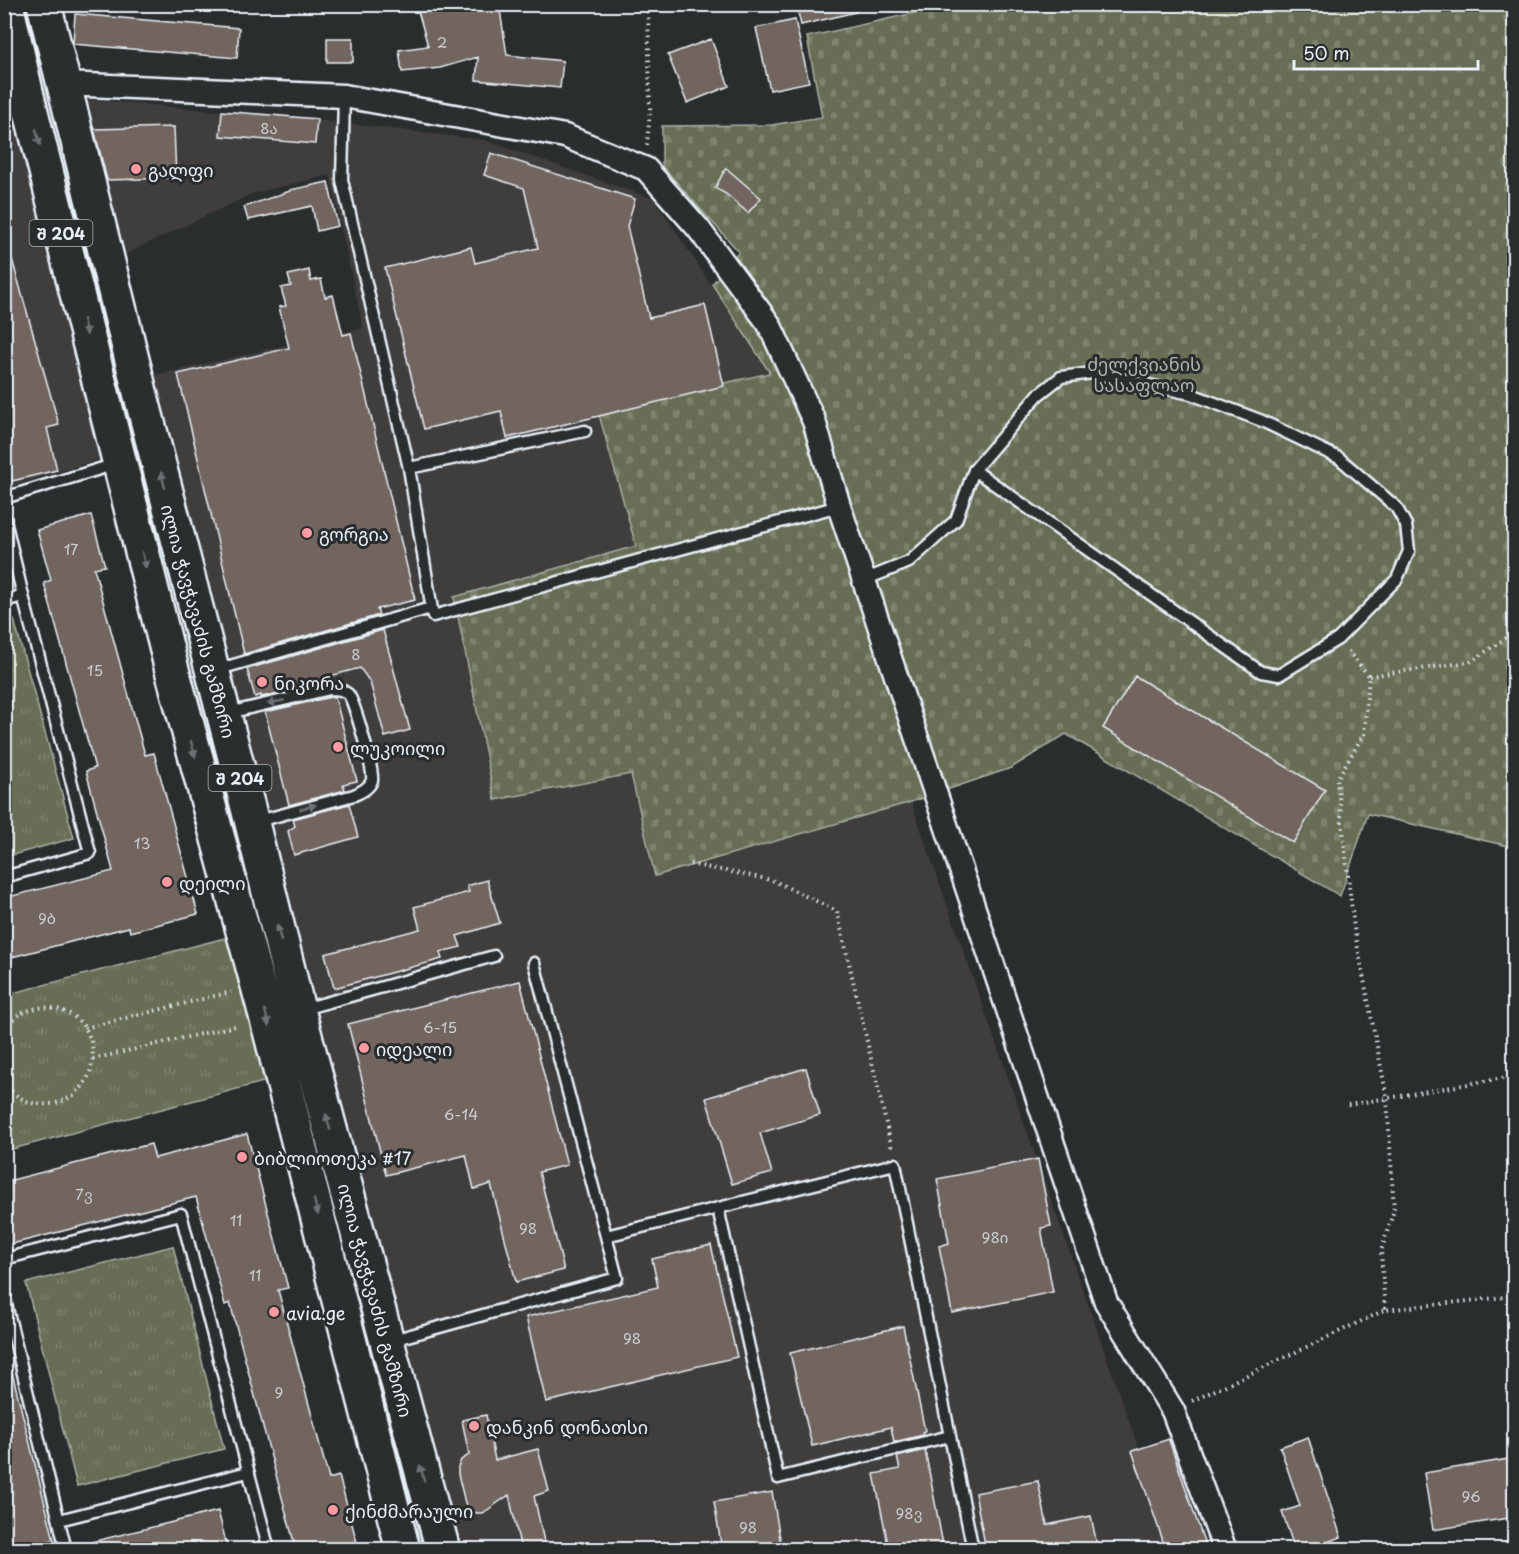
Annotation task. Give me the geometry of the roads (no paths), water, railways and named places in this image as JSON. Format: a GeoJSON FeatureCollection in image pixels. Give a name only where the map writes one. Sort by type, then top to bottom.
{"type":"FeatureCollection","features":[{"type":"Feature","properties":{"kind":"main road","name":"ილია ჭავჭავაძის გამზირი"},"geometry":{"type":"LineString","coordinates":[[6,4],[12,51],[22,96],[120,463],[171,666],[267,1019],[403,1550]]}},
{"type":"Feature","properties":{"kind":"main road","name":"ილია ჭავჭავაძის გამზირი"},"geometry":{"type":"LineString","coordinates":[[44,4],[298,1010],[443,1550]]}},
{"type":"Feature","properties":{"kind":"street"},"geometry":{"type":"LineString","coordinates":[[63,84],[344,96],[565,136],[646,169],[698,228],[769,324],[814,421],[839,506],[1106,1302],[1173,1411],[1225,1550]]}},
{"type":"Feature","properties":{"kind":"lane"},"geometry":{"type":"LineString","coordinates":[[344,96],[342,180],[409,468],[433,616],[839,506]]}},
{"type":"Feature","properties":{"kind":"lane"},"geometry":{"type":"LineString","coordinates":[[864,580],[909,562],[956,520],[974,470],[1038,395],[1060,377],[1093,374],[1191,394],[1262,421],[1339,458],[1396,507],[1406,525],[1409,551],[1397,579],[1338,639],[1279,675],[1261,672],[974,470]]}},
{"type":"Feature","properties":{"kind":"lane"},"geometry":{"type":"LineString","coordinates":[[409,468],[585,431]]}},
{"type":"Feature","properties":{"kind":"lane"},"geometry":{"type":"LineString","coordinates":[[4,498],[120,463]]}},
{"type":"Feature","properties":{"kind":"lane"},"geometry":{"type":"LineString","coordinates":[[4,516],[90,853],[4,877]]}},
{"type":"Feature","properties":{"kind":"lane"},"geometry":{"type":"LineString","coordinates":[[4,602],[23,596]]}},
{"type":"Feature","properties":{"kind":"lane"},"geometry":{"type":"LineString","coordinates":[[212,672],[431,608]]}},
{"type":"Feature","properties":{"kind":"lane"},"geometry":{"type":"LineString","coordinates":[[223,714],[330,689],[341,689],[350,695],[354,705],[372,768],[372,781],[364,790],[252,823]]}},
{"type":"Feature","properties":{"kind":"lane"},"geometry":{"type":"LineString","coordinates":[[298,1010],[494,956]]}},
{"type":"Feature","properties":{"kind":"lane"},"geometry":{"type":"LineString","coordinates":[[387,1342],[616,1278],[534,963]]}},
{"type":"Feature","properties":{"kind":"lane"},"geometry":{"type":"LineString","coordinates":[[606,1236],[895,1164],[973,1550]]}},
{"type":"Feature","properties":{"kind":"lane"},"geometry":{"type":"LineString","coordinates":[[718,1208],[778,1478],[950,1436]]}},
{"type":"Feature","properties":{"kind":"lane"},"geometry":{"type":"LineString","coordinates":[[4,1259],[181,1214],[268,1550]]}},
{"type":"Feature","properties":{"kind":"lane"},"geometry":{"type":"LineString","coordinates":[[4,1296],[66,1550]]}},
{"type":"Feature","properties":{"kind":"lane"},"geometry":{"type":"LineString","coordinates":[[58,1520],[248,1472]]}},
{"type":"Feature","properties":{"kind":"place","name":"გალფი"},"geometry":{"type":"Point","coordinates":[136,169]}},
{"type":"Feature","properties":{"kind":"place","name":"გორგია"},"geometry":{"type":"Point","coordinates":[307,533]}},
{"type":"Feature","properties":{"kind":"place","name":"ნიკორა"},"geometry":{"type":"Point","coordinates":[262,682]}},
{"type":"Feature","properties":{"kind":"place","name":"ლუკოილი"},"geometry":{"type":"Point","coordinates":[338,747]}},
{"type":"Feature","properties":{"kind":"place","name":"დეილი"},"geometry":{"type":"Point","coordinates":[167,882]}},
{"type":"Feature","properties":{"kind":"place","name":"იდეალი"},"geometry":{"type":"Point","coordinates":[364,1048]}},
{"type":"Feature","properties":{"kind":"place","name":"ბიბლიოთეკა #17"},"geometry":{"type":"Point","coordinates":[242,1157]}},
{"type":"Feature","properties":{"kind":"place","name":"avia.ge"},"geometry":{"type":"Point","coordinates":[274,1312]}},
{"type":"Feature","properties":{"kind":"place","name":"დანკინ დონათსი"},"geometry":{"type":"Point","coordinates":[474,1426]}},
{"type":"Feature","properties":{"kind":"place","name":"ქინძმარაული"},"geometry":{"type":"Point","coordinates":[333,1510]}},
{"type":"Feature","properties":{"kind":"park label","name":"ძელქვიანის სასაფლაო"},"geometry":{"type":"Point","coordinates":[1144,373]}}]}
